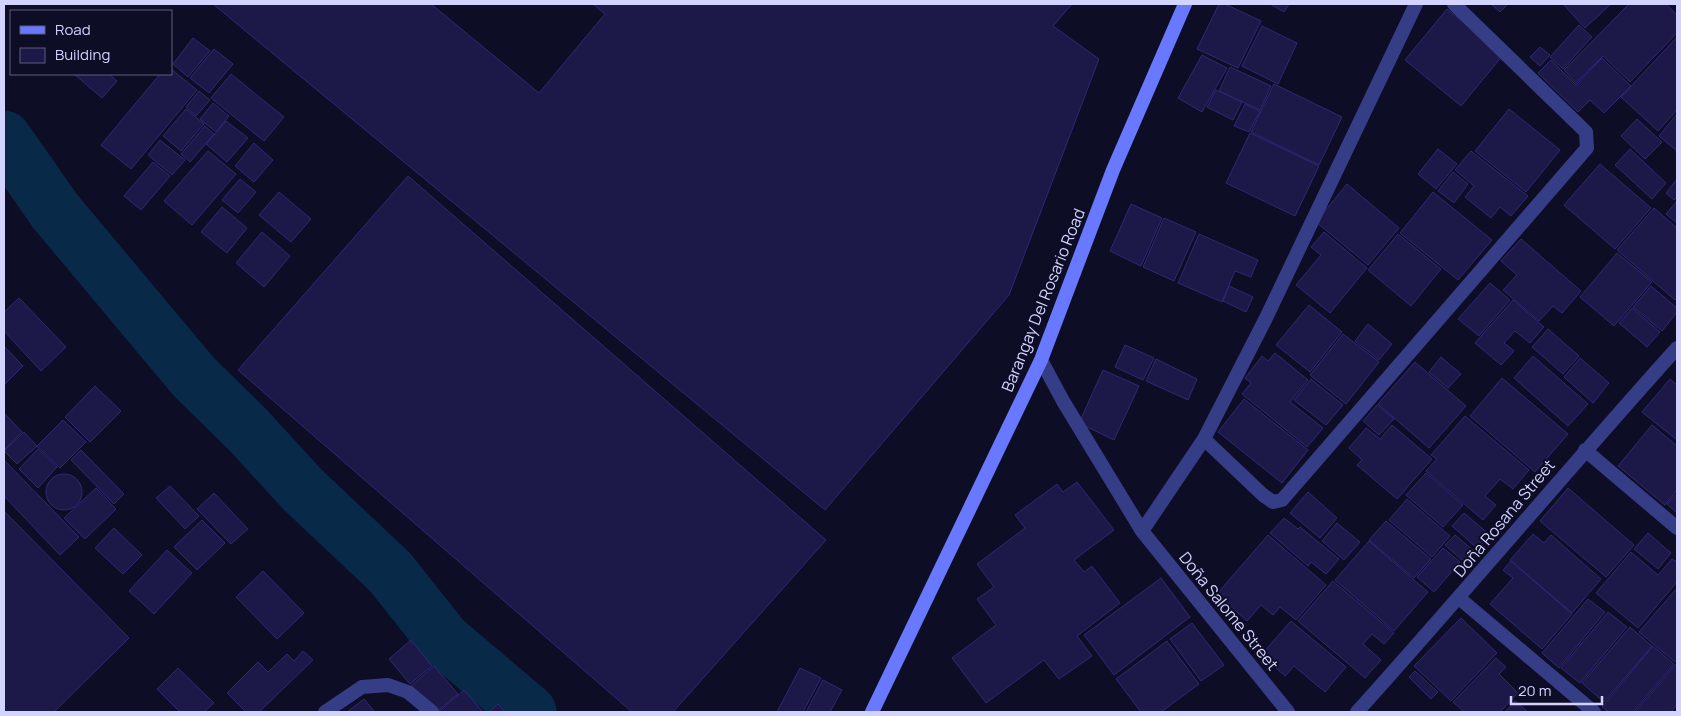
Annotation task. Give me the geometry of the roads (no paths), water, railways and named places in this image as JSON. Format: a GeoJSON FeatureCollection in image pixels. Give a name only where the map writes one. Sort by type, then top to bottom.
{"type":"FeatureCollection","features":[{"type":"Feature","properties":{"kind":"main road","name":"Barangay Del Rosario Road"},"geometry":{"type":"LineString","coordinates":[[872,712],[1041,360],[1113,170],[1185,4]]}},
{"type":"Feature","properties":{"kind":"street"},"geometry":{"type":"LineString","coordinates":[[1142,531],[1204,439],[1266,318],[1416,4]]}},
{"type":"Feature","properties":{"kind":"street"},"geometry":{"type":"LineString","coordinates":[[1204,439],[1263,495],[1273,502],[1282,500],[1587,148],[1586,132],[1454,4]]}},
{"type":"Feature","properties":{"kind":"street","name":"Doña Rosana Street"},"geometry":{"type":"LineString","coordinates":[[1357,712],[1459,598],[1585,450],[1677,348]]}},
{"type":"Feature","properties":{"kind":"street","name":"Doña Salome Street"},"geometry":{"type":"LineString","coordinates":[[1041,360],[1142,531],[1288,712]]}},
{"type":"Feature","properties":{"kind":"street"},"geometry":{"type":"LineString","coordinates":[[1585,450],[1677,528]]}},
{"type":"Feature","properties":{"kind":"street"},"geometry":{"type":"LineString","coordinates":[[1459,598],[1594,712]]}},
{"type":"Feature","properties":{"kind":"street"},"geometry":{"type":"LineString","coordinates":[[326,712],[362,687],[388,685],[408,692],[432,712]]}},
{"type":"Feature","properties":{"kind":"waterway"},"geometry":{"type":"LineString","coordinates":[[4,138],[55,211],[194,377],[248,430],[303,490],[390,572],[444,640],[529,712]]}}]}
